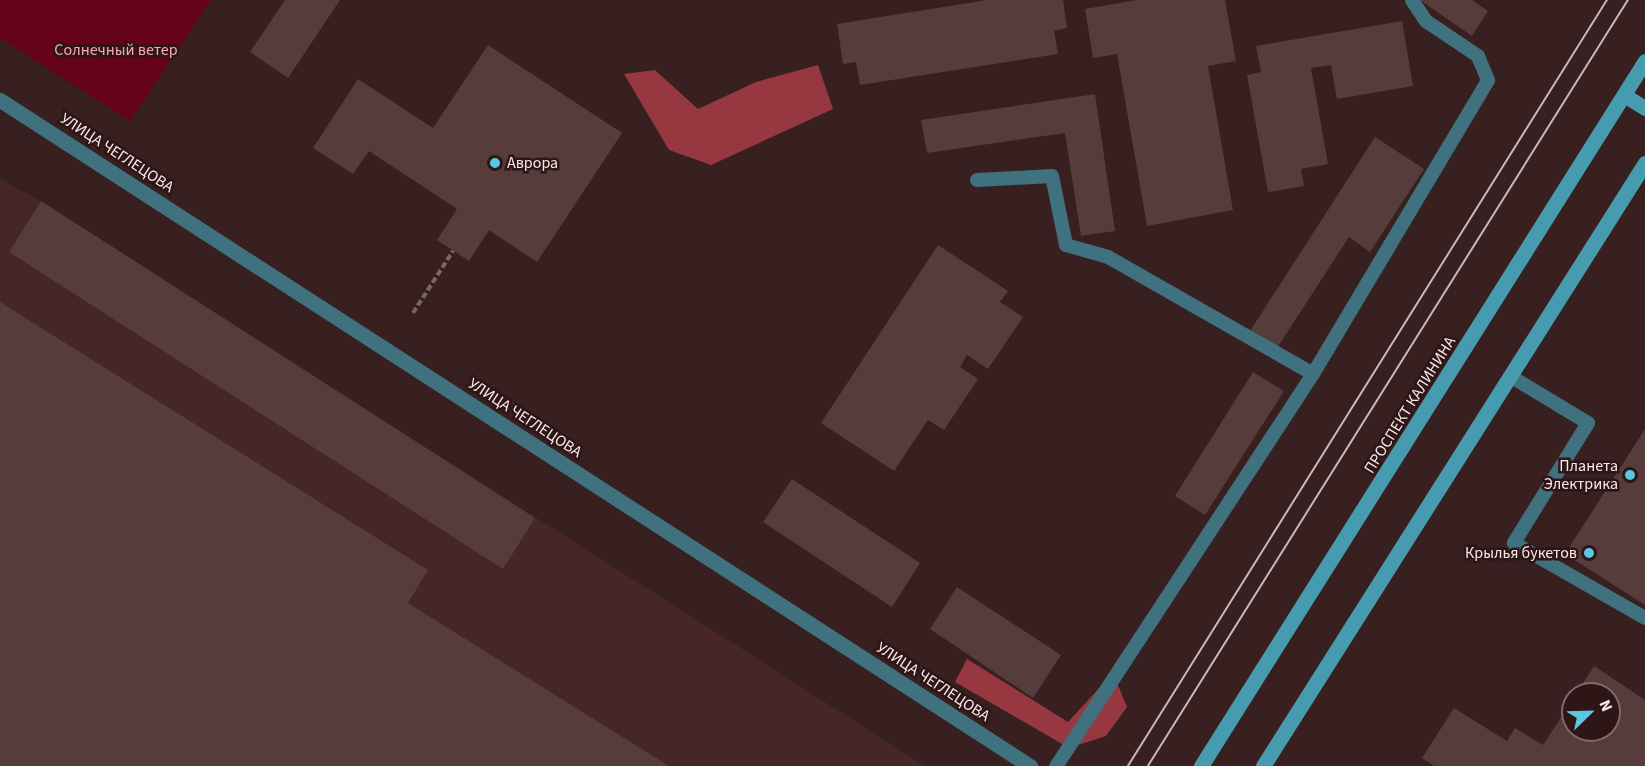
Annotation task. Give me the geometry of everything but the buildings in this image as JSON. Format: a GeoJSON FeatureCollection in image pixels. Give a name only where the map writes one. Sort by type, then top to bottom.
{"type":"FeatureCollection","features":[{"type":"Feature","properties":{"kind":"main road","name":"ПРОСПЕКТ КАЛИНИНА"},"geometry":{"type":"LineString","coordinates":[[1201,766],[1645,61]]}},
{"type":"Feature","properties":{"kind":"main road"},"geometry":{"type":"LineString","coordinates":[[1624,95],[1645,108]]}},
{"type":"Feature","properties":{"kind":"main road"},"geometry":{"type":"LineString","coordinates":[[1263,766],[1645,163]]}},
{"type":"Feature","properties":{"kind":"street","name":"УЛИЦА ЧЕГЛЕЦОВА"},"geometry":{"type":"LineString","coordinates":[[0,100],[1030,766]]}},
{"type":"Feature","properties":{"kind":"lane"},"geometry":{"type":"LineString","coordinates":[[1056,766],[1313,374],[1488,80],[1478,56],[1426,21],[1412,0]]}},
{"type":"Feature","properties":{"kind":"lane"},"geometry":{"type":"LineString","coordinates":[[977,180],[1052,176],[1066,245],[1108,257],[1313,374]]}},
{"type":"Feature","properties":{"kind":"lane"},"geometry":{"type":"LineString","coordinates":[[1510,376],[1588,423],[1515,543],[1645,618]]}},
{"type":"Feature","properties":{"kind":"path"},"geometry":{"type":"LineString","coordinates":[[413,313],[453,250]]}},
{"type":"Feature","properties":{"kind":"shaded area"},"geometry":{"type":"Polygon","coordinates":[[[818,65],[833,109],[711,165],[669,150],[624,74],[655,70],[698,109],[756,82],[818,65]]]}},
{"type":"Feature","properties":{"kind":"shaded area"},"geometry":{"type":"Polygon","coordinates":[[[0,179],[41,201],[925,766],[0,766],[0,179]]]}},
{"type":"Feature","properties":{"kind":"shaded area"},"geometry":{"type":"Polygon","coordinates":[[[967,659],[1068,722],[1113,673],[1127,707],[1106,736],[1069,748],[955,682],[967,659]]]}},
{"type":"Feature","properties":{"kind":"green space","name":"Солнечный ветер"},"geometry":{"type":"Polygon","coordinates":[[[0,0],[211,0],[130,121],[0,38],[0,0]]]}},
{"type":"Feature","properties":{"kind":"tram line"},"geometry":{"type":"LineString","coordinates":[[1128,766],[1607,0]]}},
{"type":"Feature","properties":{"kind":"tram line"},"geometry":{"type":"LineString","coordinates":[[1148,766],[1628,0]]}},
{"type":"Feature","properties":{"kind":"place","name":"Аврора"},"geometry":{"type":"Point","coordinates":[495,163]}},
{"type":"Feature","properties":{"kind":"place","name":"Планета Электрика"},"geometry":{"type":"Point","coordinates":[1630,475]}},
{"type":"Feature","properties":{"kind":"place","name":"Крылья букетов"},"geometry":{"type":"Point","coordinates":[1589,553]}}]}
